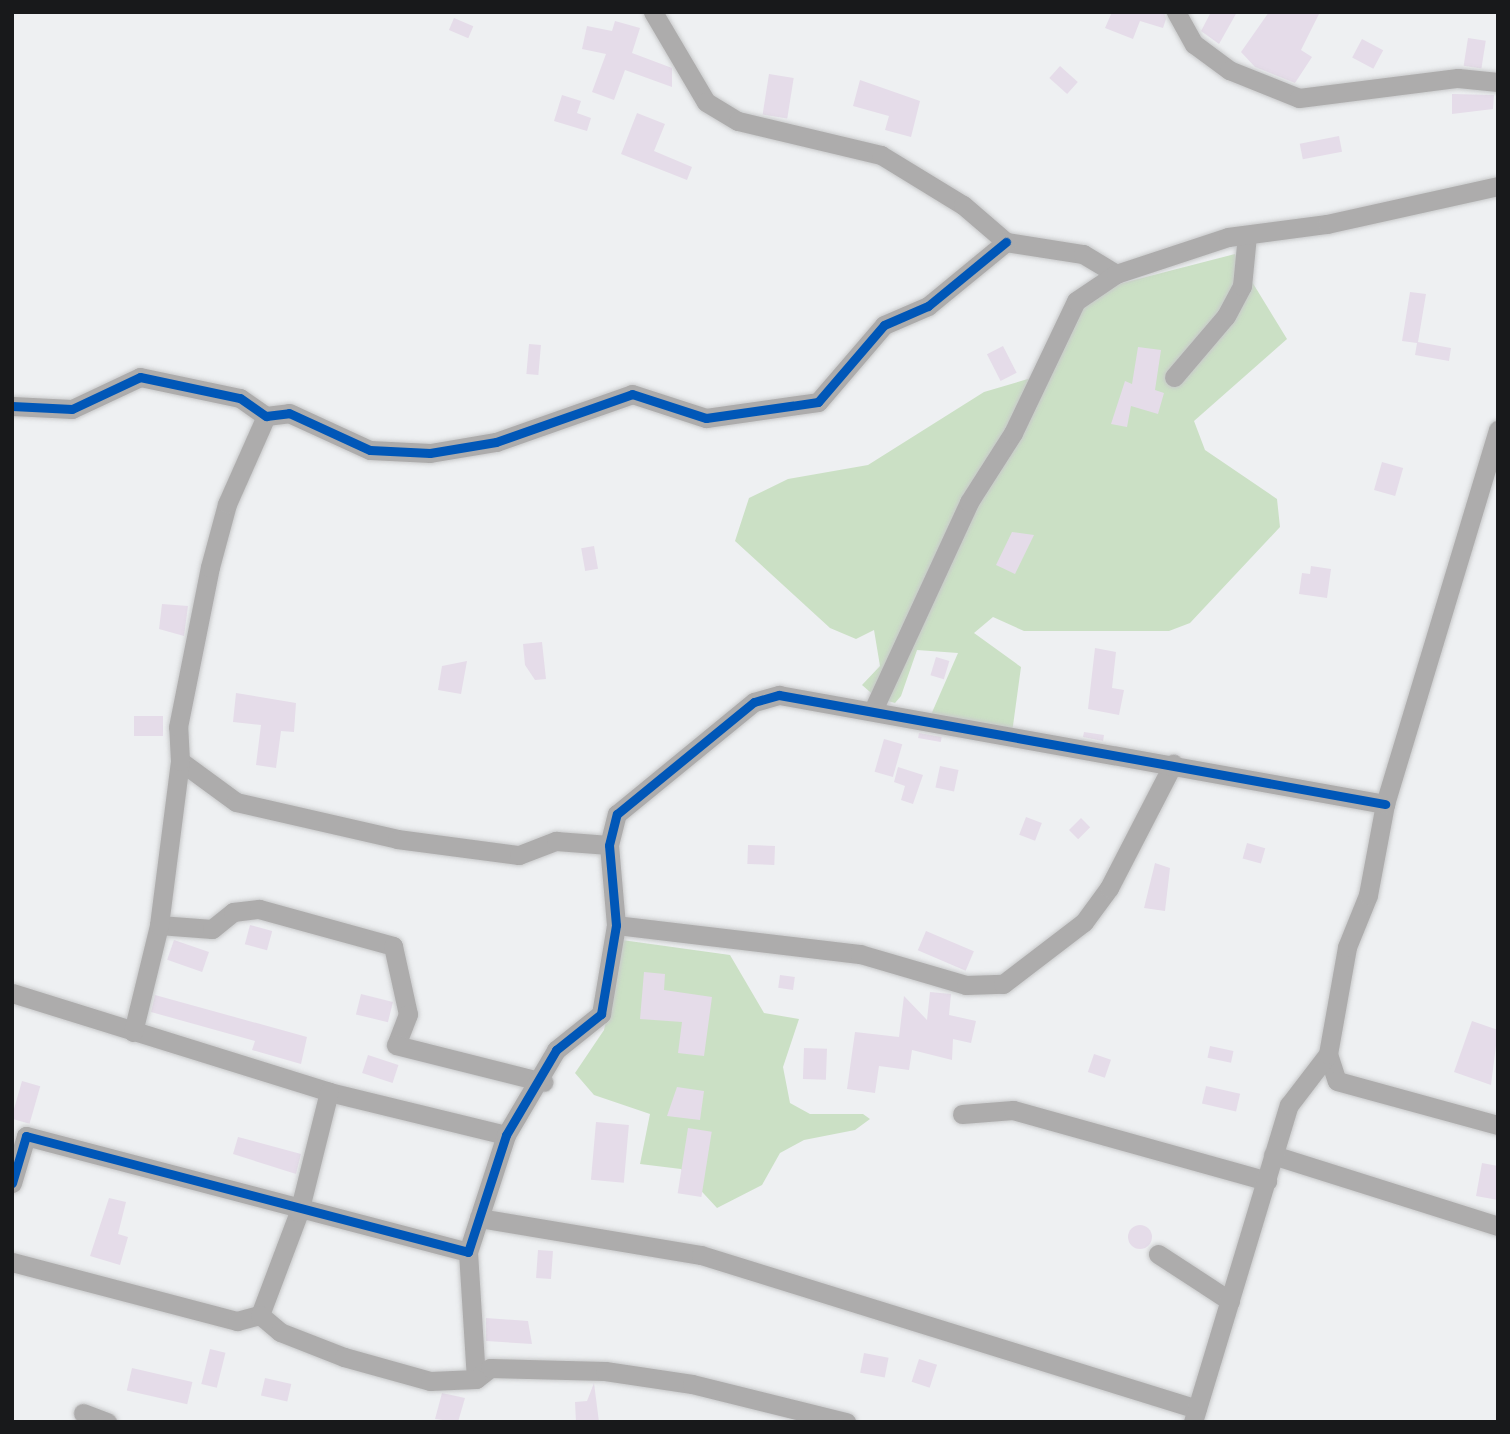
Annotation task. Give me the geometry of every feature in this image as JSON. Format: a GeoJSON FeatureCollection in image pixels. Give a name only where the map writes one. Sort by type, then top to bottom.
{"type":"FeatureCollection","features":[{"type":"Feature","properties":{"kind":"street"},"geometry":{"type":"LineString","coordinates":[[653,12],[706,102],[738,121],[881,155],[954,198],[1006,242],[1083,254],[1116,274]]}},
{"type":"Feature","properties":{"kind":"street"},"geometry":{"type":"LineString","coordinates":[[1176,12],[1194,44],[1229,70],[1299,98],[1458,78],[1498,82]]}},
{"type":"Feature","properties":{"kind":"street"},"geometry":{"type":"LineString","coordinates":[[874,708],[969,502],[1013,433],[1076,300],[1116,274],[1247,235],[1498,187]]}},
{"type":"Feature","properties":{"kind":"street"},"geometry":{"type":"LineString","coordinates":[[1174,377],[1226,316],[1242,286],[1247,235]]}},
{"type":"Feature","properties":{"kind":"street"},"geometry":{"type":"LineString","coordinates":[[12,406],[72,409],[140,377],[240,398],[266,416],[289,413],[370,450],[430,453],[496,442],[632,394],[706,418],[818,402],[884,325],[928,306],[1006,242]]}},
{"type":"Feature","properties":{"kind":"street"},"geometry":{"type":"LineString","coordinates":[[133,1032],[159,925],[180,761],[178,727],[210,567],[227,504],[266,416]]}},
{"type":"Feature","properties":{"kind":"street"},"geometry":{"type":"LineString","coordinates":[[479,1218],[701,1255],[1195,1415],[1289,1105],[1328,1054],[1347,947],[1368,895],[1385,804],[1498,430]]}},
{"type":"Feature","properties":{"kind":"street"},"geometry":{"type":"LineString","coordinates":[[476,1379],[468,1252],[506,1135],[543,1082],[556,1050],[601,1014],[617,925],[609,845],[617,814],[754,702],[779,695],[874,708],[1385,804]]}},
{"type":"Feature","properties":{"kind":"street"},"geometry":{"type":"LineString","coordinates":[[180,761],[236,802],[349,830],[520,855],[556,841],[609,845]]}},
{"type":"Feature","properties":{"kind":"street"},"geometry":{"type":"LineString","coordinates":[[617,925],[860,954],[966,985],[1003,984],[1084,922],[1109,888],[1173,764]]}},
{"type":"Feature","properties":{"kind":"street"},"geometry":{"type":"LineString","coordinates":[[159,925],[212,929],[233,912],[258,909],[393,946],[408,1014],[396,1045],[543,1082]]}},
{"type":"Feature","properties":{"kind":"street"},"geometry":{"type":"LineString","coordinates":[[12,993],[329,1092],[506,1135]]}},
{"type":"Feature","properties":{"kind":"street"},"geometry":{"type":"LineString","coordinates":[[1328,1054],[1337,1081],[1498,1125]]}},
{"type":"Feature","properties":{"kind":"street"},"geometry":{"type":"LineString","coordinates":[[260,1315],[299,1212],[329,1092]]}},
{"type":"Feature","properties":{"kind":"street"},"geometry":{"type":"LineString","coordinates":[[962,1114],[1013,1110],[1267,1181]]}},
{"type":"Feature","properties":{"kind":"street"},"geometry":{"type":"LineString","coordinates":[[12,1183],[26,1136],[299,1212],[468,1252]]}},
{"type":"Feature","properties":{"kind":"street"},"geometry":{"type":"LineString","coordinates":[[1273,1155],[1498,1226]]}},
{"type":"Feature","properties":{"kind":"street"},"geometry":{"type":"LineString","coordinates":[[1158,1254],[1230,1301]]}},
{"type":"Feature","properties":{"kind":"street"},"geometry":{"type":"LineString","coordinates":[[12,1262],[237,1321],[260,1315]]}},
{"type":"Feature","properties":{"kind":"street"},"geometry":{"type":"LineString","coordinates":[[260,1315],[280,1332],[344,1357],[430,1381],[476,1379],[491,1368],[605,1371],[692,1384],[846,1422]]}},
{"type":"Feature","properties":{"kind":"street"},"geometry":{"type":"LineString","coordinates":[[83,1413],[107,1422]]}},
{"type":"Feature","properties":{"kind":"green space"},"geometry":{"type":"Polygon","coordinates":[[[1235,254],[1287,339],[1194,421],[1205,450],[1277,499],[1280,527],[1190,623],[1169,631],[1024,631],[993,617],[974,633],[1021,667],[1012,733],[930,717],[958,653],[917,650],[901,696],[895,703],[877,698],[862,685],[880,666],[874,630],[856,639],[830,628],[735,541],[749,498],[788,479],[868,465],[984,392],[1048,373],[1074,312],[1103,288],[1235,254]]]}},
{"type":"Feature","properties":{"kind":"green space"},"geometry":{"type":"Polygon","coordinates":[[[622,940],[730,955],[764,1013],[799,1019],[783,1067],[790,1103],[810,1114],[863,1114],[870,1119],[855,1130],[804,1140],[780,1153],[762,1185],[717,1208],[681,1169],[640,1164],[650,1114],[594,1095],[575,1073],[604,1030],[622,940]]]}},
{"type":"Feature","properties":{"kind":"building"},"geometry":{"type":"Polygon","coordinates":[[[1112,12],[1164,12],[1166,19],[1163,28],[1140,21],[1133,39],[1105,28],[1112,12]]]}},
{"type":"Feature","properties":{"kind":"building"},"geometry":{"type":"Polygon","coordinates":[[[1211,12],[1237,12],[1219,44],[1201,31],[1211,12]]]}},
{"type":"Feature","properties":{"kind":"building"},"geometry":{"type":"Polygon","coordinates":[[[1269,12],[1320,12],[1301,50],[1312,57],[1295,83],[1255,67],[1241,52],[1269,12]]]}},
{"type":"Feature","properties":{"kind":"building"},"geometry":{"type":"Polygon","coordinates":[[[454,18],[473,26],[468,38],[449,30],[454,18]]]}},
{"type":"Feature","properties":{"kind":"building"},"geometry":{"type":"Polygon","coordinates":[[[615,21],[640,28],[632,53],[672,68],[672,87],[625,70],[614,100],[592,92],[606,54],[582,49],[587,26],[612,31],[615,21]]]}},
{"type":"Feature","properties":{"kind":"building"},"geometry":{"type":"Polygon","coordinates":[[[1468,38],[1486,41],[1481,68],[1464,66],[1468,38]]]}},
{"type":"Feature","properties":{"kind":"building"},"geometry":{"type":"Polygon","coordinates":[[[1362,39],[1383,50],[1373,69],[1352,58],[1362,39]]]}},
{"type":"Feature","properties":{"kind":"building"},"geometry":{"type":"Polygon","coordinates":[[[1060,66],[1078,82],[1067,94],[1049,78],[1060,66]]]}},
{"type":"Feature","properties":{"kind":"building"},"geometry":{"type":"Polygon","coordinates":[[[769,74],[794,78],[787,118],[763,114],[769,74]]]}},
{"type":"Feature","properties":{"kind":"building"},"geometry":{"type":"Polygon","coordinates":[[[860,80],[920,101],[911,137],[885,130],[889,116],[853,106],[860,80]]]}},
{"type":"Feature","properties":{"kind":"building"},"geometry":{"type":"Polygon","coordinates":[[[1452,94],[1494,95],[1493,109],[1452,114],[1452,94]]]}},
{"type":"Feature","properties":{"kind":"building"},"geometry":{"type":"Polygon","coordinates":[[[562,95],[581,101],[577,113],[591,118],[587,131],[554,121],[562,95]]]}},
{"type":"Feature","properties":{"kind":"building"},"geometry":{"type":"Polygon","coordinates":[[[637,113],[665,124],[654,151],[692,167],[687,180],[621,154],[637,113]]]}},
{"type":"Feature","properties":{"kind":"building"},"geometry":{"type":"Polygon","coordinates":[[[1339,136],[1342,152],[1303,159],[1300,144],[1339,136]]]}},
{"type":"Feature","properties":{"kind":"building"},"geometry":{"type":"Polygon","coordinates":[[[1410,292],[1426,294],[1418,342],[1451,348],[1449,361],[1415,355],[1417,343],[1402,341],[1410,292]]]}},
{"type":"Feature","properties":{"kind":"building"},"geometry":{"type":"Polygon","coordinates":[[[529,344],[541,345],[538,375],[526,374],[529,344]]]}},
{"type":"Feature","properties":{"kind":"building"},"geometry":{"type":"Polygon","coordinates":[[[1003,346],[1017,373],[1001,381],[987,354],[1003,346]]]}},
{"type":"Feature","properties":{"kind":"building"},"geometry":{"type":"Polygon","coordinates":[[[1138,347],[1161,350],[1155,390],[1164,393],[1158,414],[1131,406],[1127,427],[1111,424],[1125,381],[1132,384],[1138,347]]]}},
{"type":"Feature","properties":{"kind":"building"},"geometry":{"type":"Polygon","coordinates":[[[1382,462],[1403,468],[1395,496],[1374,490],[1382,462]]]}},
{"type":"Feature","properties":{"kind":"building"},"geometry":{"type":"Polygon","coordinates":[[[1012,532],[1034,535],[1015,574],[996,565],[1012,532]]]}},
{"type":"Feature","properties":{"kind":"building"},"geometry":{"type":"Polygon","coordinates":[[[594,546],[598,569],[585,571],[581,548],[594,546]]]}},
{"type":"Feature","properties":{"kind":"building"},"geometry":{"type":"Polygon","coordinates":[[[1311,566],[1331,569],[1327,598],[1299,594],[1302,573],[1310,574],[1311,566]]]}},
{"type":"Feature","properties":{"kind":"building"},"geometry":{"type":"Polygon","coordinates":[[[162,604],[188,606],[184,636],[159,629],[162,604]]]}},
{"type":"Feature","properties":{"kind":"building"},"geometry":{"type":"Polygon","coordinates":[[[542,642],[546,679],[535,680],[525,665],[523,644],[542,642]]]}},
{"type":"Feature","properties":{"kind":"building"},"geometry":{"type":"Polygon","coordinates":[[[1095,648],[1116,652],[1112,688],[1124,690],[1119,715],[1088,709],[1095,648]]]}},
{"type":"Feature","properties":{"kind":"building"},"geometry":{"type":"Polygon","coordinates":[[[936,657],[949,661],[944,679],[930,675],[936,657]]]}},
{"type":"Feature","properties":{"kind":"building"},"geometry":{"type":"Polygon","coordinates":[[[467,661],[461,694],[438,690],[442,666],[467,661]]]}},
{"type":"Feature","properties":{"kind":"building"},"geometry":{"type":"Polygon","coordinates":[[[236,693],[296,703],[294,732],[281,731],[276,768],[256,765],[261,725],[233,722],[236,693]]]}},
{"type":"Feature","properties":{"kind":"building"},"geometry":{"type":"Polygon","coordinates":[[[134,716],[163,716],[163,736],[134,736],[134,716]]]}},
{"type":"Feature","properties":{"kind":"building"},"geometry":{"type":"Polygon","coordinates":[[[1084,732],[1104,735],[1103,741],[1083,737],[1084,732]]]}},
{"type":"Feature","properties":{"kind":"building"},"geometry":{"type":"Polygon","coordinates":[[[919,733],[942,737],[941,742],[918,738],[919,733]]]}},
{"type":"Feature","properties":{"kind":"building"},"geometry":{"type":"Polygon","coordinates":[[[884,739],[902,744],[893,777],[875,772],[884,739]]]}},
{"type":"Feature","properties":{"kind":"building"},"geometry":{"type":"Polygon","coordinates":[[[940,766],[959,770],[954,791],[935,788],[940,766]]]}},
{"type":"Feature","properties":{"kind":"building"},"geometry":{"type":"Polygon","coordinates":[[[898,767],[923,775],[913,804],[901,800],[905,786],[894,782],[898,767]]]}},
{"type":"Feature","properties":{"kind":"building"},"geometry":{"type":"Polygon","coordinates":[[[1026,817],[1042,823],[1035,841],[1019,835],[1026,817]]]}},
{"type":"Feature","properties":{"kind":"building"},"geometry":{"type":"Polygon","coordinates":[[[1081,818],[1090,827],[1078,839],[1069,830],[1081,818]]]}},
{"type":"Feature","properties":{"kind":"building"},"geometry":{"type":"Polygon","coordinates":[[[1247,843],[1265,848],[1261,864],[1243,858],[1247,843]]]}},
{"type":"Feature","properties":{"kind":"building"},"geometry":{"type":"Polygon","coordinates":[[[748,845],[775,846],[774,865],[747,864],[748,845]]]}},
{"type":"Feature","properties":{"kind":"building"},"geometry":{"type":"Polygon","coordinates":[[[1155,863],[1170,868],[1165,911],[1144,908],[1155,863]]]}},
{"type":"Feature","properties":{"kind":"building"},"geometry":{"type":"Polygon","coordinates":[[[250,925],[272,931],[267,950],[245,944],[250,925]]]}},
{"type":"Feature","properties":{"kind":"building"},"geometry":{"type":"Polygon","coordinates":[[[926,931],[974,951],[966,971],[918,950],[926,931]]]}},
{"type":"Feature","properties":{"kind":"building"},"geometry":{"type":"Polygon","coordinates":[[[174,940],[209,952],[202,972],[167,960],[174,940]]]}},
{"type":"Feature","properties":{"kind":"building"},"geometry":{"type":"Polygon","coordinates":[[[644,972],[665,974],[664,990],[712,997],[704,1056],[678,1053],[682,1022],[640,1019],[644,972]]]}},
{"type":"Feature","properties":{"kind":"building"},"geometry":{"type":"Polygon","coordinates":[[[780,975],[795,977],[793,990],[778,988],[780,975]]]}},
{"type":"Feature","properties":{"kind":"building"},"geometry":{"type":"Polygon","coordinates":[[[930,992],[951,994],[949,1015],[976,1021],[971,1043],[953,1039],[952,1060],[912,1050],[909,1070],[879,1066],[875,1093],[847,1089],[855,1032],[899,1037],[904,996],[927,1020],[930,992]]]}},
{"type":"Feature","properties":{"kind":"building"},"geometry":{"type":"Polygon","coordinates":[[[361,994],[393,1002],[388,1022],[356,1014],[361,994]]]}},
{"type":"Feature","properties":{"kind":"building"},"geometry":{"type":"Polygon","coordinates":[[[155,995],[307,1037],[301,1064],[252,1050],[255,1041],[151,1012],[155,995]]]}},
{"type":"Feature","properties":{"kind":"building"},"geometry":{"type":"Polygon","coordinates":[[[1472,1021],[1498,1030],[1491,1085],[1454,1072],[1472,1021]]]}},
{"type":"Feature","properties":{"kind":"building"},"geometry":{"type":"Polygon","coordinates":[[[1210,1046],[1233,1051],[1231,1063],[1208,1058],[1210,1046]]]}},
{"type":"Feature","properties":{"kind":"building"},"geometry":{"type":"Polygon","coordinates":[[[804,1048],[827,1049],[826,1080],[803,1079],[804,1048]]]}},
{"type":"Feature","properties":{"kind":"building"},"geometry":{"type":"Polygon","coordinates":[[[1094,1054],[1111,1060],[1105,1078],[1088,1072],[1094,1054]]]}},
{"type":"Feature","properties":{"kind":"building"},"geometry":{"type":"Polygon","coordinates":[[[368,1055],[398,1065],[393,1083],[362,1073],[368,1055]]]}},
{"type":"Feature","properties":{"kind":"building"},"geometry":{"type":"Polygon","coordinates":[[[22,1081],[40,1086],[30,1124],[12,1119],[22,1081]]]}},
{"type":"Feature","properties":{"kind":"building"},"geometry":{"type":"Polygon","coordinates":[[[1206,1086],[1240,1094],[1236,1111],[1202,1104],[1206,1086]]]}},
{"type":"Feature","properties":{"kind":"building"},"geometry":{"type":"Polygon","coordinates":[[[677,1087],[704,1091],[700,1120],[667,1116],[677,1087]]]}},
{"type":"Feature","properties":{"kind":"building"},"geometry":{"type":"Polygon","coordinates":[[[596,1122],[629,1125],[624,1183],[591,1180],[596,1122]]]}},
{"type":"Feature","properties":{"kind":"building"},"geometry":{"type":"Polygon","coordinates":[[[688,1128],[712,1132],[701,1197],[678,1193],[688,1128]]]}},
{"type":"Feature","properties":{"kind":"building"},"geometry":{"type":"Polygon","coordinates":[[[238,1137],[301,1154],[296,1174],[233,1154],[238,1137]]]}},
{"type":"Feature","properties":{"kind":"building"},"geometry":{"type":"Polygon","coordinates":[[[1482,1163],[1498,1166],[1498,1200],[1476,1196],[1482,1163]]]}},
{"type":"Feature","properties":{"kind":"building"},"geometry":{"type":"Polygon","coordinates":[[[109,1198],[126,1202],[118,1234],[128,1237],[120,1265],[90,1256],[109,1198]]]}},
{"type":"Feature","properties":{"kind":"building"},"geometry":{"type":"Polygon","coordinates":[[[1140,1225],[1148,1229],[1152,1237],[1148,1245],[1140,1249],[1132,1245],[1128,1237],[1132,1229],[1140,1225]]]}},
{"type":"Feature","properties":{"kind":"building"},"geometry":{"type":"Polygon","coordinates":[[[538,1250],[553,1251],[551,1279],[536,1278],[538,1250]]]}},
{"type":"Feature","properties":{"kind":"building"},"geometry":{"type":"Polygon","coordinates":[[[486,1318],[528,1321],[532,1344],[486,1341],[486,1318]]]}},
{"type":"Feature","properties":{"kind":"building"},"geometry":{"type":"Polygon","coordinates":[[[210,1349],[226,1353],[217,1388],[201,1384],[210,1349]]]}},
{"type":"Feature","properties":{"kind":"building"},"geometry":{"type":"Polygon","coordinates":[[[864,1353],[889,1358],[885,1377],[860,1373],[864,1353]]]}},
{"type":"Feature","properties":{"kind":"building"},"geometry":{"type":"Polygon","coordinates":[[[919,1359],[937,1365],[930,1388],[912,1382],[919,1359]]]}},
{"type":"Feature","properties":{"kind":"building"},"geometry":{"type":"Polygon","coordinates":[[[132,1368],[192,1382],[187,1404],[127,1390],[132,1368]]]}},
{"type":"Feature","properties":{"kind":"building"},"geometry":{"type":"Polygon","coordinates":[[[265,1378],[291,1384],[287,1402],[261,1396],[265,1378]]]}},
{"type":"Feature","properties":{"kind":"building"},"geometry":{"type":"Polygon","coordinates":[[[594,1383],[599,1422],[576,1422],[575,1402],[587,1401],[594,1383]]]}},
{"type":"Feature","properties":{"kind":"building"},"geometry":{"type":"Polygon","coordinates":[[[442,1393],[465,1398],[458,1422],[435,1419],[442,1393]]]}},
{"type":"Feature","properties":{"kind":"cycle path"},"geometry":{"type":"LineString","coordinates":[[12,406],[72,409],[140,377],[240,398],[266,416],[289,413],[370,450],[430,453],[496,442],[632,394],[706,418],[818,402],[884,325],[928,306],[1006,242]]}},
{"type":"Feature","properties":{"kind":"cycle path"},"geometry":{"type":"LineString","coordinates":[[12,1183],[26,1136],[468,1252],[506,1135],[556,1050],[601,1014],[616,925],[609,845],[617,814],[754,702],[779,695],[1385,804]]}}]}
